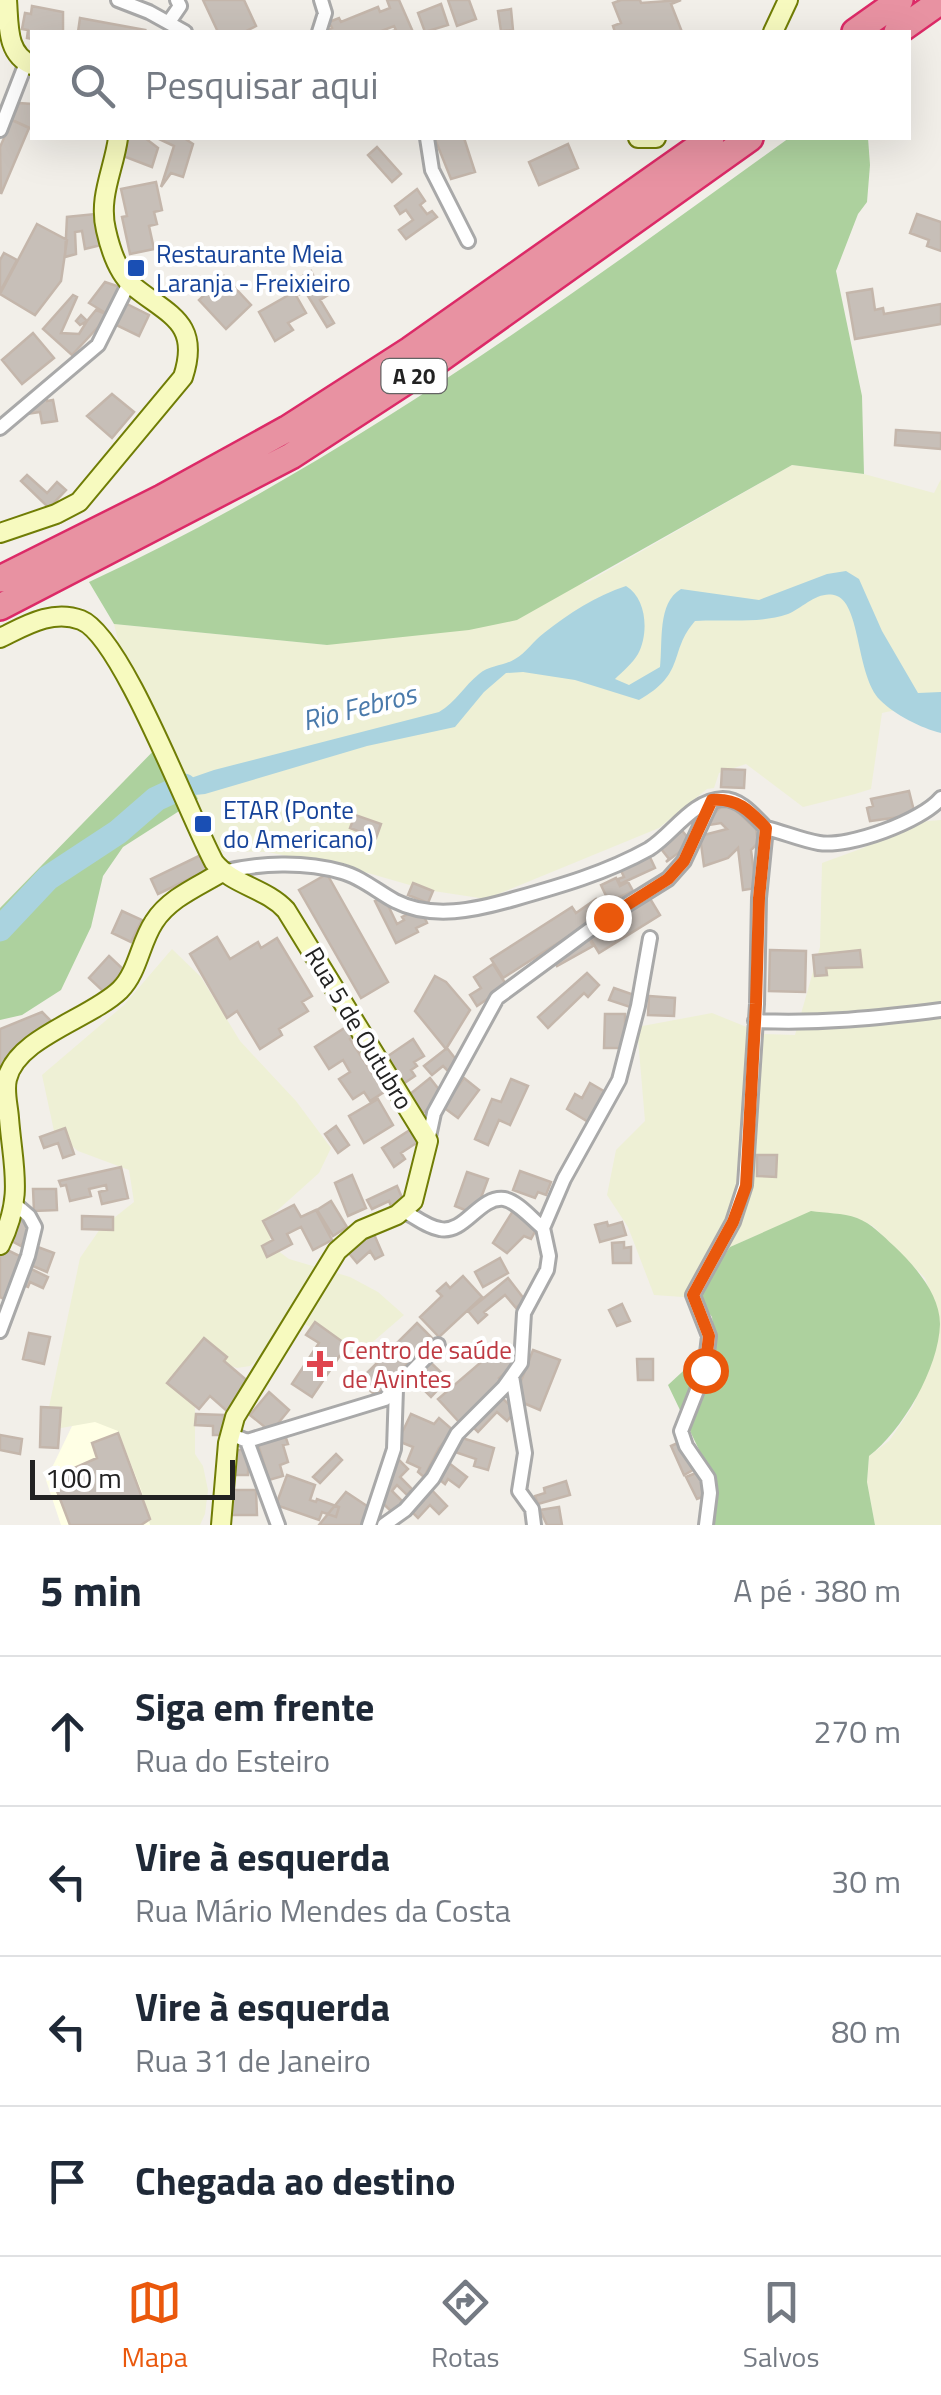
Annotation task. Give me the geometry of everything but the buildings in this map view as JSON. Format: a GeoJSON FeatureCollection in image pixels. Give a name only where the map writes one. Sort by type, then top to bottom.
{"type":"FeatureCollection","features":[{"type":"Feature","properties":{"kind":"highway"},"geometry":{"type":"LineString","coordinates":[[858,30],[900,0]]}},
{"type":"Feature","properties":{"kind":"highway"},"geometry":{"type":"LineString","coordinates":[[900,30],[941,1]]}},
{"type":"Feature","properties":{"kind":"highway","name":"A 20"},"geometry":{"type":"LineString","coordinates":[[0,607],[48,568],[287,430],[410,350],[708,140]]}},
{"type":"Feature","properties":{"kind":"highway","name":"A 20"},"geometry":{"type":"LineString","coordinates":[[0,579],[48,568],[291,456],[437,361],[747,140]]}},
{"type":"Feature","properties":{"kind":"street"},"geometry":{"type":"LineString","coordinates":[[0,130],[29,64],[5,42],[8,0]]}},
{"type":"Feature","properties":{"kind":"street"},"geometry":{"type":"LineString","coordinates":[[118,0],[182,30]]}},
{"type":"Feature","properties":{"kind":"street"},"geometry":{"type":"LineString","coordinates":[[169,22],[180,6],[177,0]]}},
{"type":"Feature","properties":{"kind":"street"},"geometry":{"type":"LineString","coordinates":[[320,0],[325,13],[320,30]]}},
{"type":"Feature","properties":{"kind":"street"},"geometry":{"type":"LineString","coordinates":[[774,30],[788,0]]}},
{"type":"Feature","properties":{"kind":"street"},"geometry":{"type":"LineString","coordinates":[[0,533],[80,502],[183,377],[189,344],[183,328],[162,306],[129,284],[112,250],[104,220],[106,184],[117,140]]}},
{"type":"Feature","properties":{"kind":"street"},"geometry":{"type":"LineString","coordinates":[[427,140],[432,170],[468,241]]}},
{"type":"Feature","properties":{"kind":"street"},"geometry":{"type":"LineString","coordinates":[[0,428],[98,345],[129,284]]}},
{"type":"Feature","properties":{"kind":"street"},"geometry":{"type":"LineString","coordinates":[[0,638],[47,618],[72,617],[93,626],[133,691],[222,872]]}},
{"type":"Feature","properties":{"kind":"street"},"geometry":{"type":"LineString","coordinates":[[0,1245],[16,1204],[6,1138],[6,1085],[11,1066],[40,1040],[119,991],[130,978],[153,923],[163,911],[222,872],[253,864],[328,869],[344,872],[420,910],[456,912],[510,900],[606,868],[652,847],[678,822],[712,800],[728,799],[744,806],[766,828],[822,844],[855,839],[912,819],[932,809],[941,798]]}},
{"type":"Feature","properties":{"kind":"street"},"geometry":{"type":"LineString","coordinates":[[278,1525],[238,1437],[234,1417],[338,1251],[361,1230],[404,1211],[418,1193],[434,1113],[497,998],[608,917],[668,879],[684,861],[712,800]]}},
{"type":"Feature","properties":{"kind":"street"},"geometry":{"type":"LineString","coordinates":[[706,1525],[708,1478],[686,1446],[681,1431],[705,1370],[709,1336],[693,1295],[733,1222],[746,1186],[759,898],[766,828]]}},
{"type":"Feature","properties":{"kind":"street","name":"Rua 5 de Outubro"},"geometry":{"type":"LineString","coordinates":[[222,872],[269,895],[286,910],[428,1141]]}},
{"type":"Feature","properties":{"kind":"street"},"geometry":{"type":"LineString","coordinates":[[384,1525],[405,1510],[433,1478],[457,1434],[521,1362],[524,1313],[547,1270],[549,1256],[543,1228],[564,1179],[619,1080],[650,938]]}},
{"type":"Feature","properties":{"kind":"street"},"geometry":{"type":"LineString","coordinates":[[755,1021],[871,1019],[941,1010]]}},
{"type":"Feature","properties":{"kind":"street"},"geometry":{"type":"LineString","coordinates":[[404,1211],[435,1228],[452,1229],[492,1200],[501,1198],[510,1200],[543,1228]]}},
{"type":"Feature","properties":{"kind":"street"},"geometry":{"type":"LineString","coordinates":[[0,1331],[35,1227],[16,1204]]}},
{"type":"Feature","properties":{"kind":"street"},"geometry":{"type":"LineString","coordinates":[[238,1437],[384,1399],[438,1345]]}},
{"type":"Feature","properties":{"kind":"street"},"geometry":{"type":"LineString","coordinates":[[512,1376],[525,1453],[519,1491],[532,1509],[534,1525]]}},
{"type":"Feature","properties":{"kind":"street"},"geometry":{"type":"LineString","coordinates":[[369,1525],[394,1449],[396,1389]]}},
{"type":"Feature","properties":{"kind":"street"},"geometry":{"type":"LineString","coordinates":[[220,1524],[238,1437]]}},
{"type":"Feature","properties":{"kind":"shaded area"},"geometry":{"type":"Polygon","coordinates":[[[792,465],[864,474],[934,493],[941,479],[941,700],[882,713],[871,789],[855,794],[803,807],[746,764],[719,773],[714,788],[707,789],[659,828],[486,899],[427,890],[268,852],[218,851],[190,782],[124,664],[114,624],[327,645],[588,582],[792,465]]]}},
{"type":"Feature","properties":{"kind":"shaded area"},"geometry":{"type":"Polygon","coordinates":[[[941,820],[941,1525],[875,1525],[867,1482],[869,1456],[889,1441],[913,1406],[940,1322],[925,1278],[873,1226],[854,1217],[811,1212],[730,1247],[697,1298],[654,1295],[628,1227],[607,1195],[616,1150],[645,1121],[637,1027],[712,1013],[764,1034],[795,1035],[820,947],[822,863],[918,822],[941,820]]]}},
{"type":"Feature","properties":{"kind":"shaded area"},"geometry":{"type":"Polygon","coordinates":[[[172,949],[201,977],[240,1041],[296,1101],[331,1148],[319,1173],[270,1217],[270,1245],[289,1259],[350,1277],[378,1292],[404,1315],[361,1352],[298,1321],[250,1366],[237,1368],[213,1360],[195,1379],[195,1454],[203,1466],[208,1490],[200,1525],[150,1525],[142,1492],[118,1431],[95,1422],[44,1431],[80,1258],[100,1229],[134,1202],[129,1170],[78,1151],[54,1131],[42,1075],[124,1005],[172,949]]]}},
{"type":"Feature","properties":{"kind":"shaded area"},"geometry":{"type":"Polygon","coordinates":[[[122,1406],[151,1525],[61,1525],[46,1480],[73,1424],[122,1406]]]}},
{"type":"Feature","properties":{"kind":"green space"},"geometry":{"type":"Polygon","coordinates":[[[786,140],[868,140],[867,202],[858,214],[836,271],[862,396],[864,474],[792,465],[517,620],[469,630],[327,645],[114,624],[89,582],[182,536],[362,433],[620,259],[786,140]]]}},
{"type":"Feature","properties":{"kind":"green space"},"geometry":{"type":"Polygon","coordinates":[[[166,738],[198,799],[123,847],[103,876],[91,927],[61,990],[22,1015],[0,1020],[0,908],[166,738]]]}},
{"type":"Feature","properties":{"kind":"green space"},"geometry":{"type":"Polygon","coordinates":[[[811,1211],[852,1216],[877,1230],[917,1271],[931,1291],[939,1313],[938,1341],[926,1379],[906,1415],[869,1456],[867,1482],[875,1525],[698,1525],[700,1509],[713,1479],[668,1385],[714,1336],[712,1317],[698,1292],[730,1247],[811,1211]]]}},
{"type":"Feature","properties":{"kind":"water"},"geometry":{"type":"Polygon","coordinates":[[[846,571],[859,579],[882,631],[918,693],[941,692],[941,733],[909,720],[880,700],[867,675],[845,602],[837,596],[824,595],[777,617],[695,621],[664,681],[639,700],[575,680],[506,673],[455,727],[367,746],[205,794],[156,799],[188,779],[214,770],[439,712],[483,671],[515,659],[573,612],[626,586],[638,599],[645,627],[638,654],[615,679],[629,685],[660,667],[665,613],[673,595],[681,589],[759,600],[827,574],[846,571]]]}},
{"type":"Feature","properties":{"kind":"waterway","name":"Rio Febros"},"geometry":{"type":"LineString","coordinates":[[0,929],[48,878],[118,832],[156,799],[184,786]]}},
{"type":"Feature","properties":{"kind":"place","name":"Restaurante Meia Laranja - Freixieiro"},"geometry":{"type":"Point","coordinates":[136,268]}},
{"type":"Feature","properties":{"kind":"place","name":"ETAR (Ponte do Americano)"},"geometry":{"type":"Point","coordinates":[203,824]}},
{"type":"Feature","properties":{"kind":"place","name":"Centro de saúde de Avintes"},"geometry":{"type":"Point","coordinates":[320,1364]}},
{"type":"Feature","properties":{"kind":"route"},"geometry":{"type":"LineString","coordinates":[[608,917],[668,879],[684,861],[712,800],[728,799],[744,806],[766,828],[759,898],[746,1186],[733,1222],[693,1295],[709,1336],[705,1370]]}}]}
